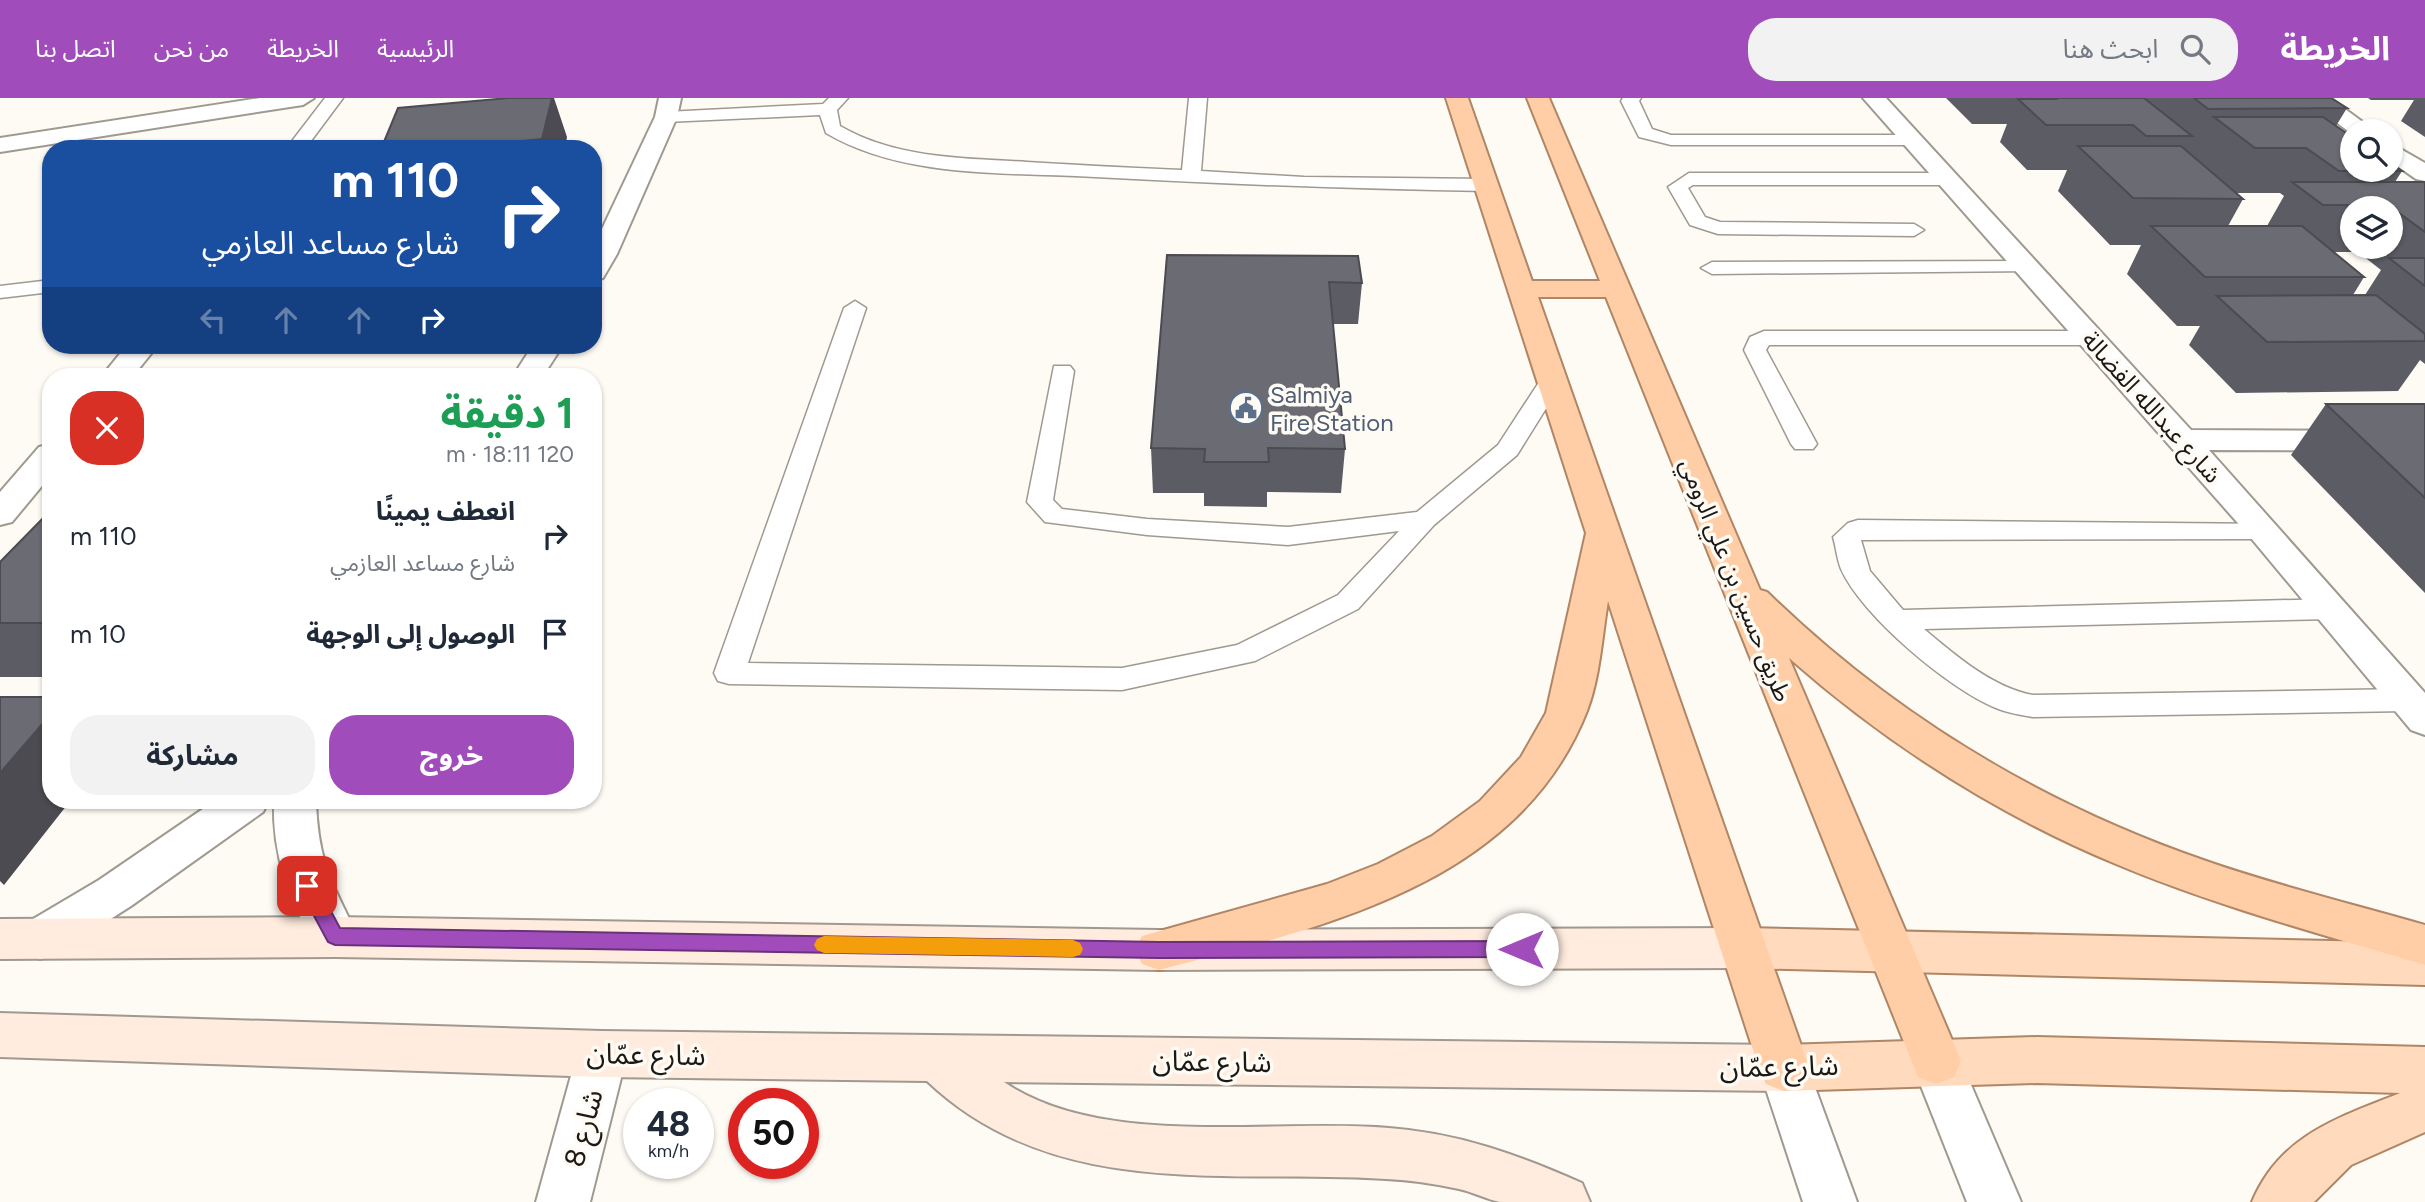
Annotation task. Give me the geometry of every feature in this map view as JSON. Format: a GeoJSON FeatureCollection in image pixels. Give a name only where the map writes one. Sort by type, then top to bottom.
{"type":"FeatureCollection","features":[{"type":"Feature","properties":{"kind":"highway"},"geometry":{"type":"LineString","coordinates":[[1457,98],[1784,1068]]}},
{"type":"Feature","properties":{"kind":"highway","name":"طريق حسين بن علي الرومي"},"geometry":{"type":"LineString","coordinates":[[1538,98],[1936,1061]]}},
{"type":"Feature","properties":{"kind":"highway"},"geometry":{"type":"LineString","coordinates":[[1523,289],[1616,289]]}},
{"type":"Feature","properties":{"kind":"highway"},"geometry":{"type":"LineString","coordinates":[[1159,950],[1319,907],[1365,891],[1445,850],[1508,799],[1532,771],[1566,713],[1577,679],[1604,529]]}},
{"type":"Feature","properties":{"kind":"highway"},"geometry":{"type":"LineString","coordinates":[[1738,584],[1788,639],[1843,685],[1932,746],[2016,796],[2090,832],[2190,874],[2425,945]]}},
{"type":"Feature","properties":{"kind":"main road"},"geometry":{"type":"LineString","coordinates":[[20,939],[335,937],[1159,950],[1745,948],[2425,964]]}},
{"type":"Feature","properties":{"kind":"main road","name":"شارع عمّان"},"geometry":{"type":"LineString","coordinates":[[0,1035],[602,1054],[1784,1068],[1936,1061],[2425,1070]]}},
{"type":"Feature","properties":{"kind":"main road"},"geometry":{"type":"LineString","coordinates":[[937,1057],[970,1089],[1011,1115],[1070,1136],[1108,1145],[1161,1149],[1368,1152],[1443,1160],[1517,1181],[1563,1202]]}},
{"type":"Feature","properties":{"kind":"main road"},"geometry":{"type":"LineString","coordinates":[[2279,1202],[2302,1173],[2332,1147],[2425,1107]]}},
{"type":"Feature","properties":{"kind":"street"},"geometry":{"type":"LineString","coordinates":[[0,145],[303,98]]}},
{"type":"Feature","properties":{"kind":"street","name":"شارع عبدالله الفضالة"},"geometry":{"type":"LineString","coordinates":[[1874,98],[2263,530],[2416,710]]}},
{"type":"Feature","properties":{"kind":"street"},"geometry":{"type":"LineString","coordinates":[[2315,98],[2346,119]]}},
{"type":"Feature","properties":{"kind":"street"},"geometry":{"type":"LineString","coordinates":[[602,252],[668,107]]}},
{"type":"Feature","properties":{"kind":"street"},"geometry":{"type":"LineString","coordinates":[[2403,159],[2425,174]]}},
{"type":"Feature","properties":{"kind":"street"},"geometry":{"type":"LineString","coordinates":[[124,368],[135,354]]}},
{"type":"Feature","properties":{"kind":"street"},"geometry":{"type":"LineString","coordinates":[[2183,440],[2425,441]]}},
{"type":"Feature","properties":{"kind":"street"},"geometry":{"type":"LineString","coordinates":[[0,514],[42,465]]}},
{"type":"Feature","properties":{"kind":"street"},"geometry":{"type":"LineString","coordinates":[[20,939],[116,893],[235,809]]}},
{"type":"Feature","properties":{"kind":"street"},"geometry":{"type":"LineString","coordinates":[[295,809],[294,832],[300,868],[314,903],[335,937]]}},
{"type":"Feature","properties":{"kind":"street","name":"شارع 8"},"geometry":{"type":"LineString","coordinates":[[563,1202],[602,1054]]}},
{"type":"Feature","properties":{"kind":"street"},"geometry":{"type":"LineString","coordinates":[[1936,1061],[1994,1202]]}},
{"type":"Feature","properties":{"kind":"street"},"geometry":{"type":"LineString","coordinates":[[1784,1068],[1830,1202]]}},
{"type":"Feature","properties":{"kind":"lane"},"geometry":{"type":"LineString","coordinates":[[302,140],[334,98]]}},
{"type":"Feature","properties":{"kind":"lane"},"geometry":{"type":"LineString","coordinates":[[1191,176],[1198,98]]}},
{"type":"Feature","properties":{"kind":"lane"},"geometry":{"type":"LineString","coordinates":[[1632,98],[1630,101],[1645,133],[1671,140],[1911,140]]}},
{"type":"Feature","properties":{"kind":"lane"},"geometry":{"type":"LineString","coordinates":[[668,107],[834,103],[832,129],[858,145],[895,156],[950,163],[1393,186],[1488,185]]}},
{"type":"Feature","properties":{"kind":"lane"},"geometry":{"type":"LineString","coordinates":[[1914,230],[1718,228],[1697,221],[1678,187],[1689,179],[1945,179]]}},
{"type":"Feature","properties":{"kind":"lane"},"geometry":{"type":"LineString","coordinates":[[1712,268],[2027,267]]}},
{"type":"Feature","properties":{"kind":"lane"},"geometry":{"type":"LineString","coordinates":[[0,292],[42,287]]}},
{"type":"Feature","properties":{"kind":"lane"},"geometry":{"type":"LineString","coordinates":[[855,308],[729,673],[1122,679],[1244,654],[1348,602],[1424,519],[1508,450],[1553,378]]}},
{"type":"Feature","properties":{"kind":"lane"},"geometry":{"type":"LineString","coordinates":[[1804,444],[1755,350],[1758,342],[1764,338],[2090,338]]}},
{"type":"Feature","properties":{"kind":"lane"},"geometry":{"type":"LineString","coordinates":[[1062,372],[1040,502],[1054,516],[1147,527],[1288,536],[1424,519]]}},
{"type":"Feature","properties":{"kind":"lane"},"geometry":{"type":"LineString","coordinates":[[2263,530],[1858,529],[1847,537],[1856,572],[1880,607],[1944,660],[2001,698],[2016,703],[2033,706],[2416,710]]}},
{"type":"Feature","properties":{"kind":"lane"},"geometry":{"type":"LineString","coordinates":[[1894,620],[2331,609]]}},
{"type":"Feature","properties":{"kind":"building"},"geometry":{"type":"Polygon","coordinates":[[[508,98],[552,98],[542,139],[533,140],[385,140],[398,108],[508,98]]]}},
{"type":"Feature","properties":{"kind":"building"},"geometry":{"type":"Polygon","coordinates":[[[2144,98],[2192,136],[2146,136],[2133,125],[2046,125],[2018,99],[2144,98]]]}},
{"type":"Feature","properties":{"kind":"building"},"geometry":{"type":"Polygon","coordinates":[[[2194,98],[2331,98],[2347,108],[2208,109],[2194,98]]]}},
{"type":"Feature","properties":{"kind":"building"},"geometry":{"type":"Polygon","coordinates":[[[2214,117],[2323,117],[2340,129],[2340,171],[2306,148],[2255,148],[2214,117]]]}},
{"type":"Feature","properties":{"kind":"building"},"geometry":{"type":"Polygon","coordinates":[[[2078,146],[2181,146],[2243,199],[2133,198],[2078,146]]]}},
{"type":"Feature","properties":{"kind":"building"},"geometry":{"type":"Polygon","coordinates":[[[2292,182],[2425,182],[2425,232],[2403,216],[2403,196],[2340,196],[2340,205],[2323,205],[2292,182]]]}},
{"type":"Feature","properties":{"kind":"building"},"geometry":{"type":"Polygon","coordinates":[[[2151,226],[2302,226],[2364,277],[2205,277],[2151,226]]]}},
{"type":"Feature","properties":{"kind":"building","name":"Salmiya Fire Station"},"geometry":{"type":"Polygon","coordinates":[[[1167,255],[1358,256],[1362,283],[1329,282],[1345,449],[1268,448],[1269,462],[1204,462],[1205,449],[1151,448],[1167,255]]]}},
{"type":"Feature","properties":{"kind":"building"},"geometry":{"type":"Polygon","coordinates":[[[2425,258],[2425,286],[2390,259],[2425,258]]]}},
{"type":"Feature","properties":{"kind":"building"},"geometry":{"type":"Polygon","coordinates":[[[2376,295],[2425,334],[2425,341],[2267,342],[2217,296],[2376,295]]]}},
{"type":"Feature","properties":{"kind":"building"},"geometry":{"type":"Polygon","coordinates":[[[2326,404],[2425,404],[2425,498],[2326,404]]]}},
{"type":"Feature","properties":{"kind":"building"},"geometry":{"type":"Polygon","coordinates":[[[42,519],[42,623],[0,623],[0,562],[42,519]]]}},
{"type":"Feature","properties":{"kind":"building"},"geometry":{"type":"Polygon","coordinates":[[[0,697],[42,697],[42,724],[0,773],[0,697]]]}},
{"type":"Feature","properties":{"kind":"slow traffic"},"geometry":{"type":"LineString","coordinates":[[824,945],[1073,949]]}},
{"type":"Feature","properties":{"kind":"place","name":"Salmiya Fire Station"},"geometry":{"type":"Point","coordinates":[1246,408]}},
{"type":"Feature","properties":{"kind":"route"},"geometry":{"type":"LineString","coordinates":[[307,886],[335,937],[1159,950],[1522,949]]}}]}
